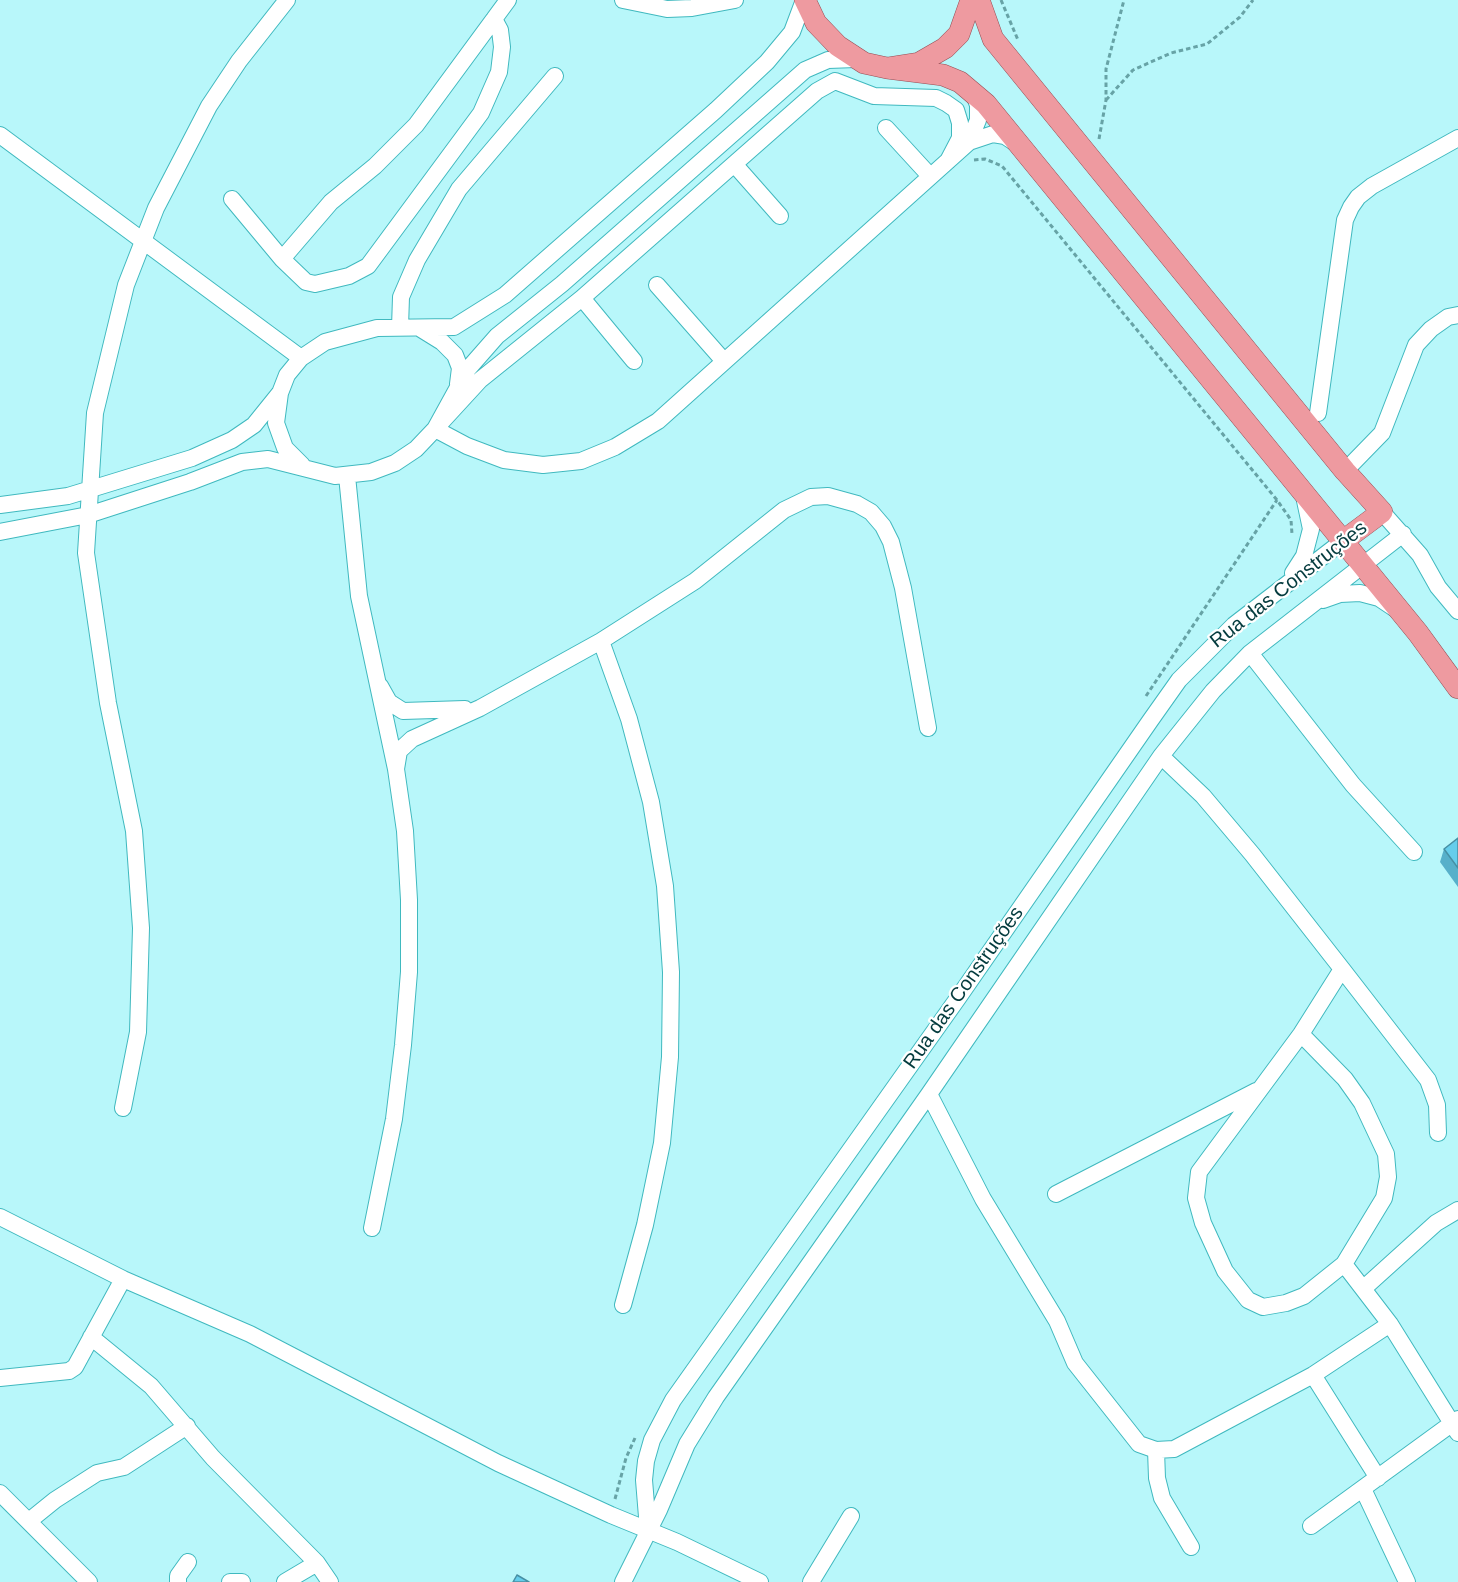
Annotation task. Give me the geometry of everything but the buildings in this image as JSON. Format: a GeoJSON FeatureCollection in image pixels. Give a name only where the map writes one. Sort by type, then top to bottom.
{"type":"FeatureCollection","features":[{"type":"Feature","properties":{"kind":"main road"},"geometry":{"type":"LineString","coordinates":[[805,0],[822,30],[856,59],[887,68],[943,75],[960,82],[973,91],[1021,146],[1299,486],[1458,688]]}},
{"type":"Feature","properties":{"kind":"main road"},"geometry":{"type":"LineString","coordinates":[[887,68],[919,63],[945,48],[958,34],[971,0]]}},
{"type":"Feature","properties":{"kind":"main road"},"geometry":{"type":"LineString","coordinates":[[979,0],[993,39],[1345,471],[1382,512]]}},
{"type":"Feature","properties":{"kind":"main road","name":"Rua das Construções"},"geometry":{"type":"LineString","coordinates":[[1343,541],[1382,512]]}},
{"type":"Feature","properties":{"kind":"street"},"geometry":{"type":"LineString","coordinates":[[123,1108],[138,1032],[141,928],[134,831],[108,703],[86,553],[88,490],[95,413],[103,371],[126,285],[156,208],[209,106],[239,62],[287,0]]}},
{"type":"Feature","properties":{"kind":"street"},"geometry":{"type":"LineString","coordinates":[[282,259],[331,202],[375,166],[410,132],[508,0]]}},
{"type":"Feature","properties":{"kind":"street"},"geometry":{"type":"LineString","coordinates":[[623,0],[667,9],[693,8],[735,0]]}},
{"type":"Feature","properties":{"kind":"street"},"geometry":{"type":"LineString","coordinates":[[313,472],[291,457],[280,437],[276,423],[280,393],[287,375],[301,358],[325,342],[356,332],[377,328],[454,327],[505,295],[545,262],[767,62],[792,33],[805,0]]}},
{"type":"Feature","properties":{"kind":"street"},"geometry":{"type":"LineString","coordinates":[[232,199],[282,259],[306,282],[315,284],[360,272],[374,260],[481,113],[500,72],[502,47],[500,30],[494,19]]}},
{"type":"Feature","properties":{"kind":"street"},"geometry":{"type":"LineString","coordinates":[[435,429],[458,385],[487,345],[562,284],[798,76],[828,60],[856,59]]}},
{"type":"Feature","properties":{"kind":"street"},"geometry":{"type":"LineString","coordinates":[[400,327],[401,297],[417,260],[459,189],[555,76]]}},
{"type":"Feature","properties":{"kind":"street"},"geometry":{"type":"LineString","coordinates":[[0,532],[88,515],[190,483],[242,462],[268,459],[313,472],[347,476],[371,472],[395,463],[416,449],[480,380],[582,298],[817,91],[835,81],[874,96],[936,98],[956,110],[960,123],[960,138],[948,161]]}},
{"type":"Feature","properties":{"kind":"street"},"geometry":{"type":"LineString","coordinates":[[969,142],[978,120],[978,105],[973,91]]}},
{"type":"Feature","properties":{"kind":"street"},"geometry":{"type":"LineString","coordinates":[[886,128],[930,176]]}},
{"type":"Feature","properties":{"kind":"street"},"geometry":{"type":"LineString","coordinates":[[435,429],[467,446],[504,460],[543,465],[581,461],[636,436],[658,421],[723,360],[969,142],[993,134],[1005,135],[1021,146]]}},
{"type":"Feature","properties":{"kind":"street"},"geometry":{"type":"LineString","coordinates":[[0,135],[301,358]]}},
{"type":"Feature","properties":{"kind":"street"},"geometry":{"type":"LineString","coordinates":[[1317,413],[1345,220],[1351,207],[1358,197],[1372,186],[1458,138]]}},
{"type":"Feature","properties":{"kind":"street"},"geometry":{"type":"LineString","coordinates":[[735,165],[780,216]]}},
{"type":"Feature","properties":{"kind":"street"},"geometry":{"type":"LineString","coordinates":[[657,285],[723,360]]}},
{"type":"Feature","properties":{"kind":"street"},"geometry":{"type":"LineString","coordinates":[[582,298],[634,361]]}},
{"type":"Feature","properties":{"kind":"street"},"geometry":{"type":"LineString","coordinates":[[1345,471],[1382,433],[1416,345],[1431,329],[1448,317],[1458,315]]}},
{"type":"Feature","properties":{"kind":"street"},"geometry":{"type":"LineString","coordinates":[[418,328],[442,342],[454,356],[460,369],[458,385]]}},
{"type":"Feature","properties":{"kind":"street"},"geometry":{"type":"LineString","coordinates":[[0,505],[68,496],[152,471],[232,440],[254,425],[280,393]]}},
{"type":"Feature","properties":{"kind":"street"},"geometry":{"type":"LineString","coordinates":[[347,476],[359,596],[374,675],[396,769],[405,831],[409,972],[394,1119],[372,1228]]}},
{"type":"Feature","properties":{"kind":"street"},"geometry":{"type":"LineString","coordinates":[[1276,591],[1296,569],[1309,543],[1310,514],[1299,486]]}},
{"type":"Feature","properties":{"kind":"street"},"geometry":{"type":"LineString","coordinates":[[396,769],[399,751],[412,739],[480,708],[601,641],[695,581],[796,503],[811,497],[843,498],[871,512],[883,526],[891,542],[903,588],[928,728]]}},
{"type":"Feature","properties":{"kind":"street"},"geometry":{"type":"LineString","coordinates":[[1382,512],[1420,555],[1438,587],[1458,611]]}},
{"type":"Feature","properties":{"kind":"street","name":"Rua das Construções"},"geometry":{"type":"LineString","coordinates":[[623,1582],[659,1510],[687,1444],[711,1405],[929,1094],[1161,756],[1213,691],[1250,654],[1402,534]]}},
{"type":"Feature","properties":{"kind":"street","name":"Rua das Construções"},"geometry":{"type":"LineString","coordinates":[[648,1530],[644,1480],[646,1461],[652,1440],[673,1400],[1179,680],[1234,625],[1343,541]]}},
{"type":"Feature","properties":{"kind":"street"},"geometry":{"type":"LineString","coordinates":[[1292,619],[1331,596],[1350,592],[1378,598],[1404,617]]}},
{"type":"Feature","properties":{"kind":"street"},"geometry":{"type":"LineString","coordinates":[[601,641],[629,719],[651,802],[664,886],[671,972],[669,1057],[662,1143],[645,1226],[623,1305]]}},
{"type":"Feature","properties":{"kind":"street"},"geometry":{"type":"LineString","coordinates":[[1250,654],[1353,785],[1414,852]]}},
{"type":"Feature","properties":{"kind":"street"},"geometry":{"type":"LineString","coordinates":[[374,675],[389,702],[403,711],[421,713],[480,708]]}},
{"type":"Feature","properties":{"kind":"street"},"geometry":{"type":"LineString","coordinates":[[1161,756],[1203,796],[1252,854],[1428,1080],[1437,1105],[1437,1133]]}},
{"type":"Feature","properties":{"kind":"street"},"geometry":{"type":"LineString","coordinates":[[1301,1034],[1345,1079],[1362,1102],[1386,1154],[1388,1178],[1384,1198],[1344,1264],[1304,1296],[1286,1303],[1263,1307],[1248,1300],[1225,1271],[1203,1223],[1196,1185],[1199,1172],[1301,1034],[1342,969]]}},
{"type":"Feature","properties":{"kind":"street"},"geometry":{"type":"LineString","coordinates":[[1056,1194],[1260,1089]]}},
{"type":"Feature","properties":{"kind":"street"},"geometry":{"type":"LineString","coordinates":[[929,1094],[983,1199],[1057,1321],[1075,1363],[1139,1444],[1156,1450],[1174,1449],[1313,1375],[1390,1324]]}},
{"type":"Feature","properties":{"kind":"street"},"geometry":{"type":"LineString","coordinates":[[1364,1288],[1436,1223],[1458,1210]]}},
{"type":"Feature","properties":{"kind":"street"},"geometry":{"type":"LineString","coordinates":[[0,1217],[123,1279],[250,1334],[498,1463],[760,1582]]}},
{"type":"Feature","properties":{"kind":"street"},"geometry":{"type":"LineString","coordinates":[[1311,1526],[1456,1425],[1390,1324],[1344,1264]]}},
{"type":"Feature","properties":{"kind":"street"},"geometry":{"type":"LineString","coordinates":[[0,1378],[69,1371],[75,1367],[123,1279]]}},
{"type":"Feature","properties":{"kind":"street"},"geometry":{"type":"LineString","coordinates":[[91,1337],[152,1386],[213,1458],[317,1563],[330,1582]]}},
{"type":"Feature","properties":{"kind":"street"},"geometry":{"type":"LineString","coordinates":[[1313,1375],[1378,1478]]}},
{"type":"Feature","properties":{"kind":"street"},"geometry":{"type":"LineString","coordinates":[[29,1521],[55,1500],[97,1473],[124,1467],[187,1425]]}},
{"type":"Feature","properties":{"kind":"street"},"geometry":{"type":"LineString","coordinates":[[1156,1450],[1157,1478],[1162,1498],[1191,1547]]}},
{"type":"Feature","properties":{"kind":"street"},"geometry":{"type":"LineString","coordinates":[[1363,1489],[1407,1582]]}},
{"type":"Feature","properties":{"kind":"street"},"geometry":{"type":"LineString","coordinates":[[0,1493],[89,1582]]}},
{"type":"Feature","properties":{"kind":"street"},"geometry":{"type":"LineString","coordinates":[[811,1582],[851,1516]]}},
{"type":"Feature","properties":{"kind":"street"},"geometry":{"type":"LineString","coordinates":[[178,1582],[178,1576],[188,1562]]}},
{"type":"Feature","properties":{"kind":"street"},"geometry":{"type":"LineString","coordinates":[[285,1582],[317,1563]]}},
{"type":"Feature","properties":{"kind":"street"},"geometry":{"type":"LineString","coordinates":[[230,1582],[242,1582]]}},
{"type":"Feature","properties":{"kind":"path"},"geometry":{"type":"LineString","coordinates":[[1098,141],[1106,100],[1106,69],[1124,0]]}},
{"type":"Feature","properties":{"kind":"path"},"geometry":{"type":"LineString","coordinates":[[1106,100],[1133,70],[1171,53],[1207,44],[1240,17],[1253,0]]}},
{"type":"Feature","properties":{"kind":"path"},"geometry":{"type":"LineString","coordinates":[[967,160],[985,159],[1002,166],[1277,501],[1291,520],[1293,540]]}},
{"type":"Feature","properties":{"kind":"path"},"geometry":{"type":"LineString","coordinates":[[1182,654],[1167,666],[1277,501]]}}]}
